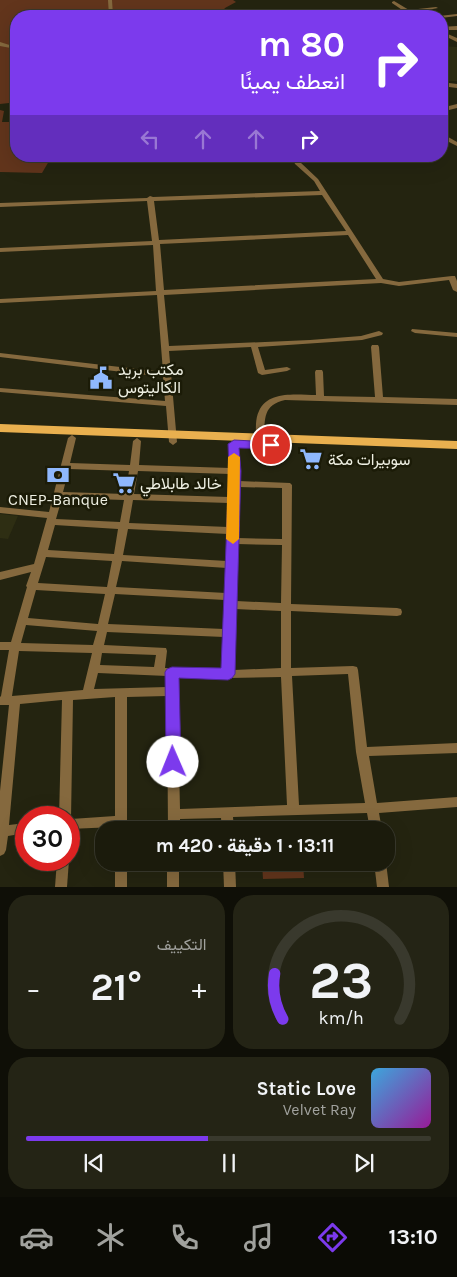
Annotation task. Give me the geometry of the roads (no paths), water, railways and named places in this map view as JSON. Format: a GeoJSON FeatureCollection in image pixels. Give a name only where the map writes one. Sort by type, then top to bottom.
{"type":"FeatureCollection","features":[{"type":"Feature","properties":{"kind":"main road"},"geometry":{"type":"LineString","coordinates":[[0,428],[234,444],[457,450]]}},
{"type":"Feature","properties":{"kind":"main road"},"geometry":{"type":"LineString","coordinates":[[0,435],[137,441],[260,438],[457,445]]}},
{"type":"Feature","properties":{"kind":"street"},"geometry":{"type":"LineString","coordinates":[[394,2],[405,10]]}},
{"type":"Feature","properties":{"kind":"street"},"geometry":{"type":"LineString","coordinates":[[422,10],[436,8]]}},
{"type":"Feature","properties":{"kind":"street"},"geometry":{"type":"LineString","coordinates":[[296,162],[316,180],[381,281]]}},
{"type":"Feature","properties":{"kind":"street"},"geometry":{"type":"LineString","coordinates":[[0,205],[323,193]]}},
{"type":"Feature","properties":{"kind":"street"},"geometry":{"type":"LineString","coordinates":[[150,198],[161,292],[172,439]]}},
{"type":"Feature","properties":{"kind":"street"},"geometry":{"type":"LineString","coordinates":[[0,250],[350,233]]}},
{"type":"Feature","properties":{"kind":"street"},"geometry":{"type":"LineString","coordinates":[[0,301],[381,281],[399,284],[452,278],[457,290]]}},
{"type":"Feature","properties":{"kind":"street"},"geometry":{"type":"LineString","coordinates":[[415,331],[457,335]]}},
{"type":"Feature","properties":{"kind":"street"},"geometry":{"type":"LineString","coordinates":[[166,350],[362,338],[379,333]]}},
{"type":"Feature","properties":{"kind":"street"},"geometry":{"type":"LineString","coordinates":[[254,345],[262,373],[286,369]]}},
{"type":"Feature","properties":{"kind":"street"},"geometry":{"type":"LineString","coordinates":[[375,346],[379,400]]}},
{"type":"Feature","properties":{"kind":"street"},"geometry":{"type":"LineString","coordinates":[[0,355],[168,375]]}},
{"type":"Feature","properties":{"kind":"street"},"geometry":{"type":"LineString","coordinates":[[319,372],[320,398]]}},
{"type":"Feature","properties":{"kind":"street"},"geometry":{"type":"LineString","coordinates":[[0,390],[170,404]]}},
{"type":"Feature","properties":{"kind":"street"},"geometry":{"type":"LineString","coordinates":[[260,438],[261,413],[265,405],[274,399],[285,397],[457,402]]}},
{"type":"Feature","properties":{"kind":"street"},"geometry":{"type":"LineString","coordinates":[[0,850],[7,701],[15,645],[52,519],[72,438]]}},
{"type":"Feature","properties":{"kind":"street"},"geometry":{"type":"LineString","coordinates":[[88,694],[100,649],[118,557],[137,441]]}},
{"type":"Feature","properties":{"kind":"street"},"geometry":{"type":"LineString","coordinates":[[228,674],[235,484],[234,444]]}},
{"type":"Feature","properties":{"kind":"street"},"geometry":{"type":"LineString","coordinates":[[66,466],[235,471]]}},
{"type":"Feature","properties":{"kind":"street"},"geometry":{"type":"LineString","coordinates":[[235,484],[287,485],[286,673],[294,810]]}},
{"type":"Feature","properties":{"kind":"street"},"geometry":{"type":"LineString","coordinates":[[58,495],[234,500]]}},
{"type":"Feature","properties":{"kind":"street"},"geometry":{"type":"LineString","coordinates":[[0,510],[52,519],[286,542]]}},
{"type":"Feature","properties":{"kind":"street"},"geometry":{"type":"LineString","coordinates":[[42,553],[232,565]]}},
{"type":"Feature","properties":{"kind":"street"},"geometry":{"type":"LineString","coordinates":[[0,576],[37,567]]}},
{"type":"Feature","properties":{"kind":"street"},"geometry":{"type":"LineString","coordinates":[[32,586],[111,590],[286,606],[397,612]]}},
{"type":"Feature","properties":{"kind":"street"},"geometry":{"type":"LineString","coordinates":[[22,622],[104,628],[229,633]]}},
{"type":"Feature","properties":{"kind":"street"},"geometry":{"type":"LineString","coordinates":[[0,646],[162,651],[160,672]]}},
{"type":"Feature","properties":{"kind":"street"},"geometry":{"type":"LineString","coordinates":[[95,669],[228,674],[353,670],[362,752],[375,821]]}},
{"type":"Feature","properties":{"kind":"street"},"geometry":{"type":"LineString","coordinates":[[172,672],[174,821]]}},
{"type":"Feature","properties":{"kind":"street"},"geometry":{"type":"LineString","coordinates":[[7,701],[88,694],[172,692]]}},
{"type":"Feature","properties":{"kind":"street"},"geometry":{"type":"LineString","coordinates":[[121,694],[121,821]]}},
{"type":"Feature","properties":{"kind":"street"},"geometry":{"type":"LineString","coordinates":[[65,806],[68,696]]}},
{"type":"Feature","properties":{"kind":"street"},"geometry":{"type":"LineString","coordinates":[[362,752],[457,748]]}},
{"type":"Feature","properties":{"kind":"street"},"geometry":{"type":"LineString","coordinates":[[174,814],[373,808],[457,802]]}},
{"type":"Feature","properties":{"kind":"street"},"geometry":{"type":"LineString","coordinates":[[227,812],[228,821]]}},
{"type":"Feature","properties":{"kind":"street"},"geometry":{"type":"LineString","coordinates":[[80,824],[95,824]]}},
{"type":"Feature","properties":{"kind":"street"},"geometry":{"type":"LineString","coordinates":[[2,831],[15,829]]}},
{"type":"Feature","properties":{"kind":"street"},"geometry":{"type":"LineString","coordinates":[[61,887],[62,871]]}},
{"type":"Feature","properties":{"kind":"street"},"geometry":{"type":"LineString","coordinates":[[121,871],[121,887]]}},
{"type":"Feature","properties":{"kind":"street"},"geometry":{"type":"LineString","coordinates":[[172,887],[173,871]]}},
{"type":"Feature","properties":{"kind":"street"},"geometry":{"type":"LineString","coordinates":[[229,871],[230,887]]}},
{"type":"Feature","properties":{"kind":"street"},"geometry":{"type":"LineString","coordinates":[[381,871],[383,887]]}},
{"type":"Feature","properties":{"kind":"place","name":"مكتب بريد الكاليتوس"},"geometry":{"type":"Point","coordinates":[101,378]}},
{"type":"Feature","properties":{"kind":"place","name":"سوبيرات مكة"},"geometry":{"type":"Point","coordinates":[311,459]}},
{"type":"Feature","properties":{"kind":"place","name":"CNEP-Banque"},"geometry":{"type":"Point","coordinates":[58,475]}},
{"type":"Feature","properties":{"kind":"place","name":"خالد طابلاطي"},"geometry":{"type":"Point","coordinates":[124,483]}}]}
